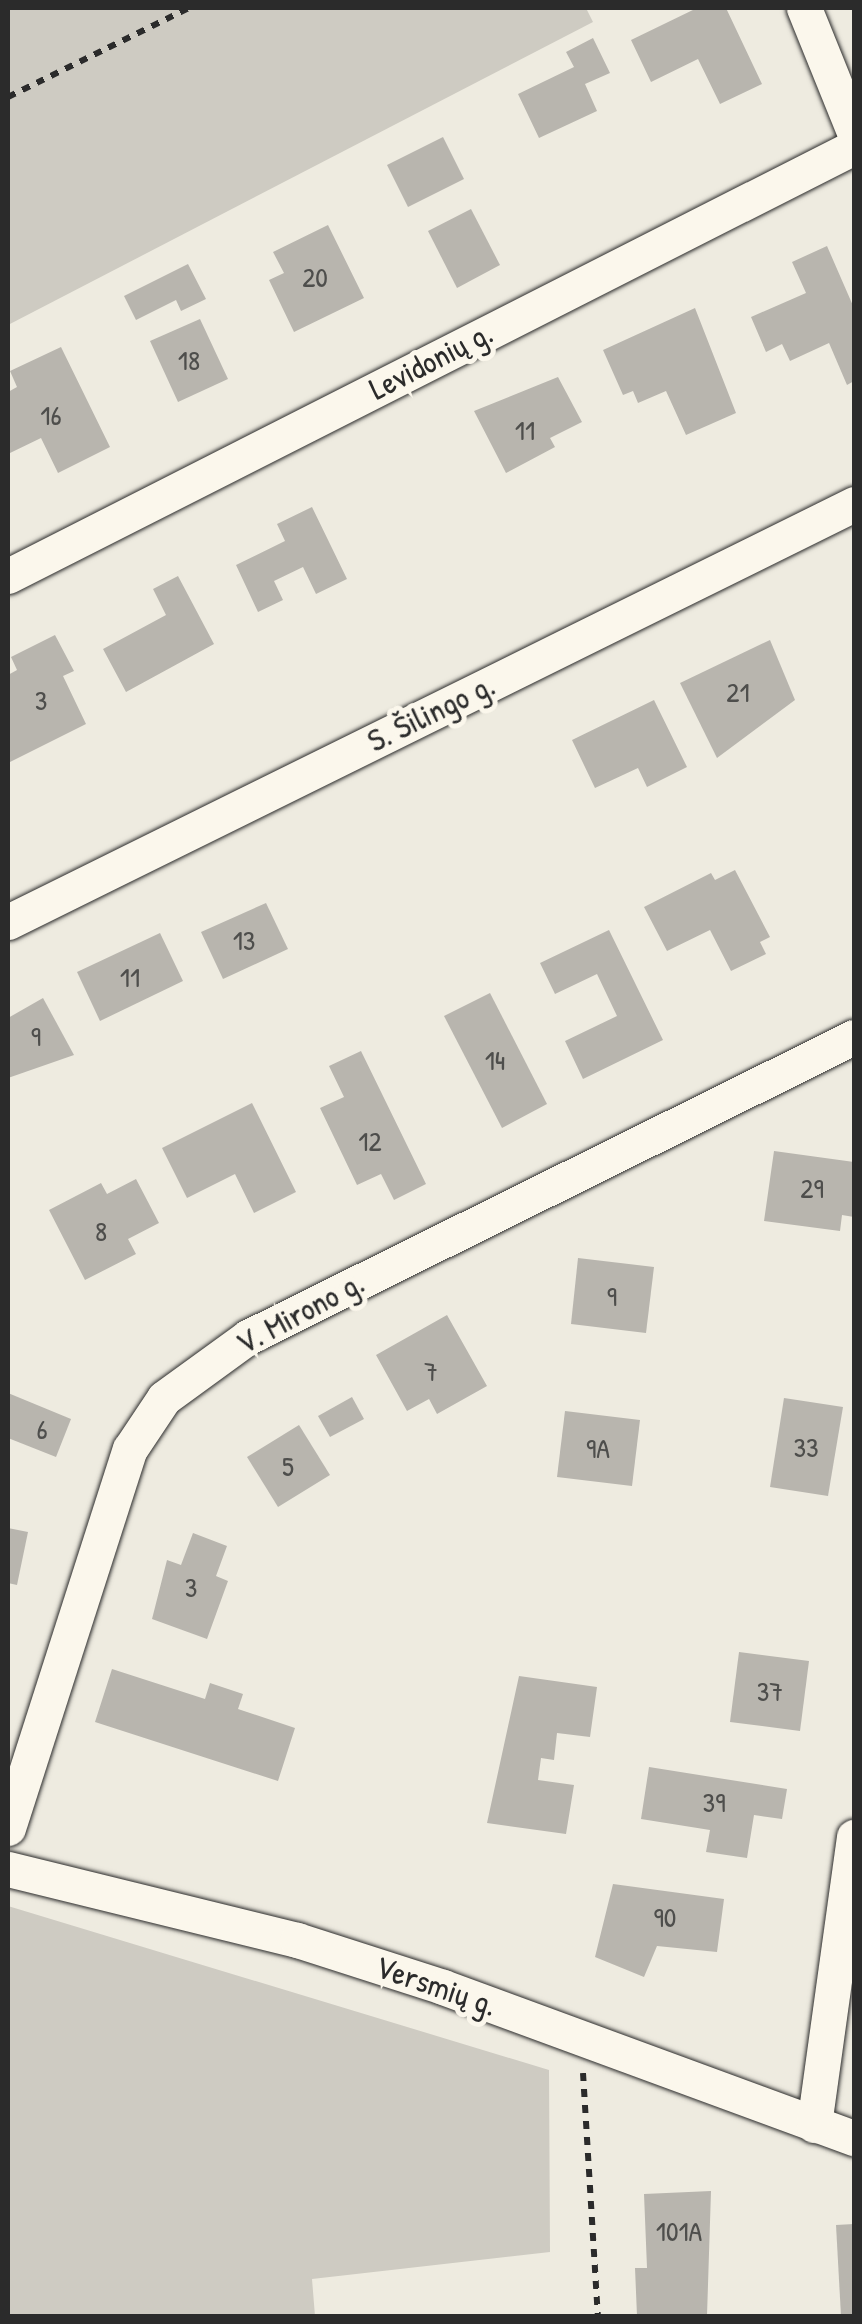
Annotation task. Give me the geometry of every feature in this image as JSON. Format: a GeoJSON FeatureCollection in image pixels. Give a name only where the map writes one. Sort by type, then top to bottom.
{"type":"FeatureCollection","features":[{"type":"Feature","properties":{"kind":"street"},"geometry":{"type":"LineString","coordinates":[[804,8],[854,132]]}},
{"type":"Feature","properties":{"kind":"street","name":"Levidonių g."},"geometry":{"type":"LineString","coordinates":[[8,576],[854,147]]}},
{"type":"Feature","properties":{"kind":"street","name":"S. Šilingo g."},"geometry":{"type":"LineString","coordinates":[[8,922],[854,504]]}},
{"type":"Feature","properties":{"kind":"street","name":"V. Mirono g."},"geometry":{"type":"LineString","coordinates":[[8,1828],[130,1449],[164,1398],[248,1337],[854,1036]]}},
{"type":"Feature","properties":{"kind":"street"},"geometry":{"type":"LineString","coordinates":[[814,2125],[854,1837]]}},
{"type":"Feature","properties":{"kind":"street","name":"Versmių g."},"geometry":{"type":"LineString","coordinates":[[8,1868],[297,1940],[854,2138]]}},
{"type":"Feature","properties":{"kind":"path"},"geometry":{"type":"LineString","coordinates":[[8,97],[189,8]]}},
{"type":"Feature","properties":{"kind":"path"},"geometry":{"type":"LineString","coordinates":[[597,2044],[583,2073],[598,2316]]}},
{"type":"Feature","properties":{"kind":"shaded area"},"geometry":{"type":"Polygon","coordinates":[[[8,8],[586,8],[593,22],[8,325],[8,8]]]}},
{"type":"Feature","properties":{"kind":"shaded area"},"geometry":{"type":"Polygon","coordinates":[[[8,1906],[549,2070],[550,2252],[312,2279],[315,2316],[8,2316],[8,1906]]]}},
{"type":"Feature","properties":{"kind":"building"},"geometry":{"type":"Polygon","coordinates":[[[697,8],[726,8],[762,84],[720,104],[698,59],[651,82],[631,40],[697,8]]]}},
{"type":"Feature","properties":{"kind":"building"},"geometry":{"type":"Polygon","coordinates":[[[593,38],[610,73],[585,84],[597,111],[539,138],[518,94],[574,67],[566,52],[593,38]]]}},
{"type":"Feature","properties":{"kind":"building"},"geometry":{"type":"Polygon","coordinates":[[[443,137],[464,179],[408,207],[387,165],[443,137]]]}},
{"type":"Feature","properties":{"kind":"building"},"geometry":{"type":"Polygon","coordinates":[[[471,209],[500,265],[457,288],[428,231],[471,209]]]}},
{"type":"Feature","properties":{"kind":"building"},"geometry":{"type":"Polygon","coordinates":[[[328,225],[364,298],[294,332],[269,280],[284,273],[273,252],[328,225]]]}},
{"type":"Feature","properties":{"kind":"building"},"geometry":{"type":"Polygon","coordinates":[[[827,246],[854,308],[854,381],[847,385],[829,343],[790,361],[782,344],[766,352],[751,317],[806,293],[792,262],[827,246]]]}},
{"type":"Feature","properties":{"kind":"building"},"geometry":{"type":"Polygon","coordinates":[[[188,264],[206,299],[181,311],[176,300],[136,320],[124,296],[188,264]]]}},
{"type":"Feature","properties":{"kind":"building"},"geometry":{"type":"Polygon","coordinates":[[[695,308],[736,413],[686,435],[666,391],[638,403],[633,391],[623,395],[603,350],[695,308]]]}},
{"type":"Feature","properties":{"kind":"building"},"geometry":{"type":"Polygon","coordinates":[[[200,319],[228,379],[178,402],[150,341],[200,319]]]}},
{"type":"Feature","properties":{"kind":"building"},"geometry":{"type":"Polygon","coordinates":[[[61,347],[110,447],[58,473],[41,438],[10,453],[8,392],[17,387],[10,371],[61,347]]]}},
{"type":"Feature","properties":{"kind":"building"},"geometry":{"type":"Polygon","coordinates":[[[558,377],[582,422],[550,438],[555,447],[506,473],[474,411],[558,377]]]}},
{"type":"Feature","properties":{"kind":"building"},"geometry":{"type":"Polygon","coordinates":[[[312,507],[347,579],[316,594],[303,567],[274,581],[283,600],[258,612],[236,565],[285,541],[277,524],[312,507]]]}},
{"type":"Feature","properties":{"kind":"building"},"geometry":{"type":"Polygon","coordinates":[[[178,576],[214,644],[126,692],[103,649],[166,615],[153,589],[178,576]]]}},
{"type":"Feature","properties":{"kind":"building"},"geometry":{"type":"Polygon","coordinates":[[[55,635],[74,671],[63,676],[86,724],[8,763],[8,675],[17,670],[11,657],[55,635]]]}},
{"type":"Feature","properties":{"kind":"building"},"geometry":{"type":"Polygon","coordinates":[[[770,640],[795,700],[717,758],[680,683],[770,640]]]}},
{"type":"Feature","properties":{"kind":"building"},"geometry":{"type":"Polygon","coordinates":[[[654,700],[687,767],[647,787],[638,768],[595,788],[572,740],[654,700]]]}},
{"type":"Feature","properties":{"kind":"building"},"geometry":{"type":"Polygon","coordinates":[[[735,870],[770,937],[760,942],[766,954],[731,971],[710,930],[667,951],[644,907],[711,873],[715,880],[735,870]]]}},
{"type":"Feature","properties":{"kind":"building"},"geometry":{"type":"Polygon","coordinates":[[[266,903],[288,949],[223,979],[201,932],[266,903]]]}},
{"type":"Feature","properties":{"kind":"building"},"geometry":{"type":"Polygon","coordinates":[[[609,930],[663,1040],[583,1079],[565,1041],[617,1016],[597,974],[555,994],[540,963],[609,930]]]}},
{"type":"Feature","properties":{"kind":"building"},"geometry":{"type":"Polygon","coordinates":[[[160,933],[183,981],[100,1021],[77,972],[160,933]]]}},
{"type":"Feature","properties":{"kind":"building"},"geometry":{"type":"Polygon","coordinates":[[[490,993],[547,1104],[502,1128],[444,1016],[490,993]]]}},
{"type":"Feature","properties":{"kind":"building"},"geometry":{"type":"Polygon","coordinates":[[[43,998],[74,1055],[8,1078],[8,1018],[43,998]]]}},
{"type":"Feature","properties":{"kind":"building"},"geometry":{"type":"Polygon","coordinates":[[[361,1051],[426,1184],[394,1200],[381,1174],[357,1185],[320,1108],[344,1097],[329,1066],[361,1051]]]}},
{"type":"Feature","properties":{"kind":"building"},"geometry":{"type":"Polygon","coordinates":[[[252,1103],[296,1192],[254,1213],[235,1174],[187,1198],[162,1148],[252,1103]]]}},
{"type":"Feature","properties":{"kind":"building"},"geometry":{"type":"Polygon","coordinates":[[[774,1151],[854,1162],[854,1217],[842,1215],[840,1231],[764,1221],[774,1151]]]}},
{"type":"Feature","properties":{"kind":"building"},"geometry":{"type":"Polygon","coordinates":[[[136,1179],[159,1223],[128,1239],[136,1254],[85,1280],[49,1210],[101,1183],[107,1194],[136,1179]]]}},
{"type":"Feature","properties":{"kind":"building"},"geometry":{"type":"Polygon","coordinates":[[[578,1258],[654,1267],[646,1333],[571,1324],[578,1258]]]}},
{"type":"Feature","properties":{"kind":"building"},"geometry":{"type":"Polygon","coordinates":[[[447,1315],[487,1386],[437,1414],[429,1399],[407,1411],[376,1355],[447,1315]]]}},
{"type":"Feature","properties":{"kind":"building"},"geometry":{"type":"Polygon","coordinates":[[[8,1393],[71,1419],[56,1457],[8,1438],[8,1393]]]}},
{"type":"Feature","properties":{"kind":"building"},"geometry":{"type":"Polygon","coordinates":[[[352,1397],[364,1419],[330,1437],[318,1416],[352,1397]]]}},
{"type":"Feature","properties":{"kind":"building"},"geometry":{"type":"Polygon","coordinates":[[[784,1398],[843,1407],[828,1496],[770,1487],[784,1398]]]}},
{"type":"Feature","properties":{"kind":"building"},"geometry":{"type":"Polygon","coordinates":[[[565,1411],[640,1420],[632,1486],[557,1477],[565,1411]]]}},
{"type":"Feature","properties":{"kind":"building"},"geometry":{"type":"Polygon","coordinates":[[[299,1425],[330,1475],[278,1507],[247,1457],[299,1425]]]}},
{"type":"Feature","properties":{"kind":"building"},"geometry":{"type":"Polygon","coordinates":[[[8,1528],[28,1532],[17,1585],[8,1583],[8,1528]]]}},
{"type":"Feature","properties":{"kind":"building"},"geometry":{"type":"Polygon","coordinates":[[[193,1533],[227,1546],[216,1576],[228,1581],[207,1639],[152,1619],[167,1560],[181,1565],[193,1533]]]}},
{"type":"Feature","properties":{"kind":"building"},"geometry":{"type":"Polygon","coordinates":[[[739,1652],[809,1661],[800,1731],[730,1722],[739,1652]]]}},
{"type":"Feature","properties":{"kind":"building"},"geometry":{"type":"Polygon","coordinates":[[[112,1669],[205,1699],[210,1683],[243,1694],[238,1709],[295,1728],[278,1781],[95,1722],[112,1669]]]}},
{"type":"Feature","properties":{"kind":"building"},"geometry":{"type":"Polygon","coordinates":[[[519,1676],[597,1687],[590,1737],[557,1733],[554,1760],[541,1758],[538,1780],[574,1785],[566,1834],[487,1823],[519,1676]]]}},
{"type":"Feature","properties":{"kind":"building"},"geometry":{"type":"Polygon","coordinates":[[[649,1767],[787,1789],[782,1819],[754,1815],[747,1858],[706,1852],[710,1830],[641,1819],[649,1767]]]}},
{"type":"Feature","properties":{"kind":"building"},"geometry":{"type":"Polygon","coordinates":[[[613,1884],[724,1899],[717,1952],[657,1946],[644,1977],[595,1957],[613,1884]]]}},
{"type":"Feature","properties":{"kind":"building"},"geometry":{"type":"Polygon","coordinates":[[[711,2191],[707,2316],[637,2316],[635,2268],[647,2268],[644,2194],[711,2191]]]}},
{"type":"Feature","properties":{"kind":"building"},"geometry":{"type":"Polygon","coordinates":[[[854,2224],[854,2316],[841,2316],[836,2225],[854,2224]]]}}]}
